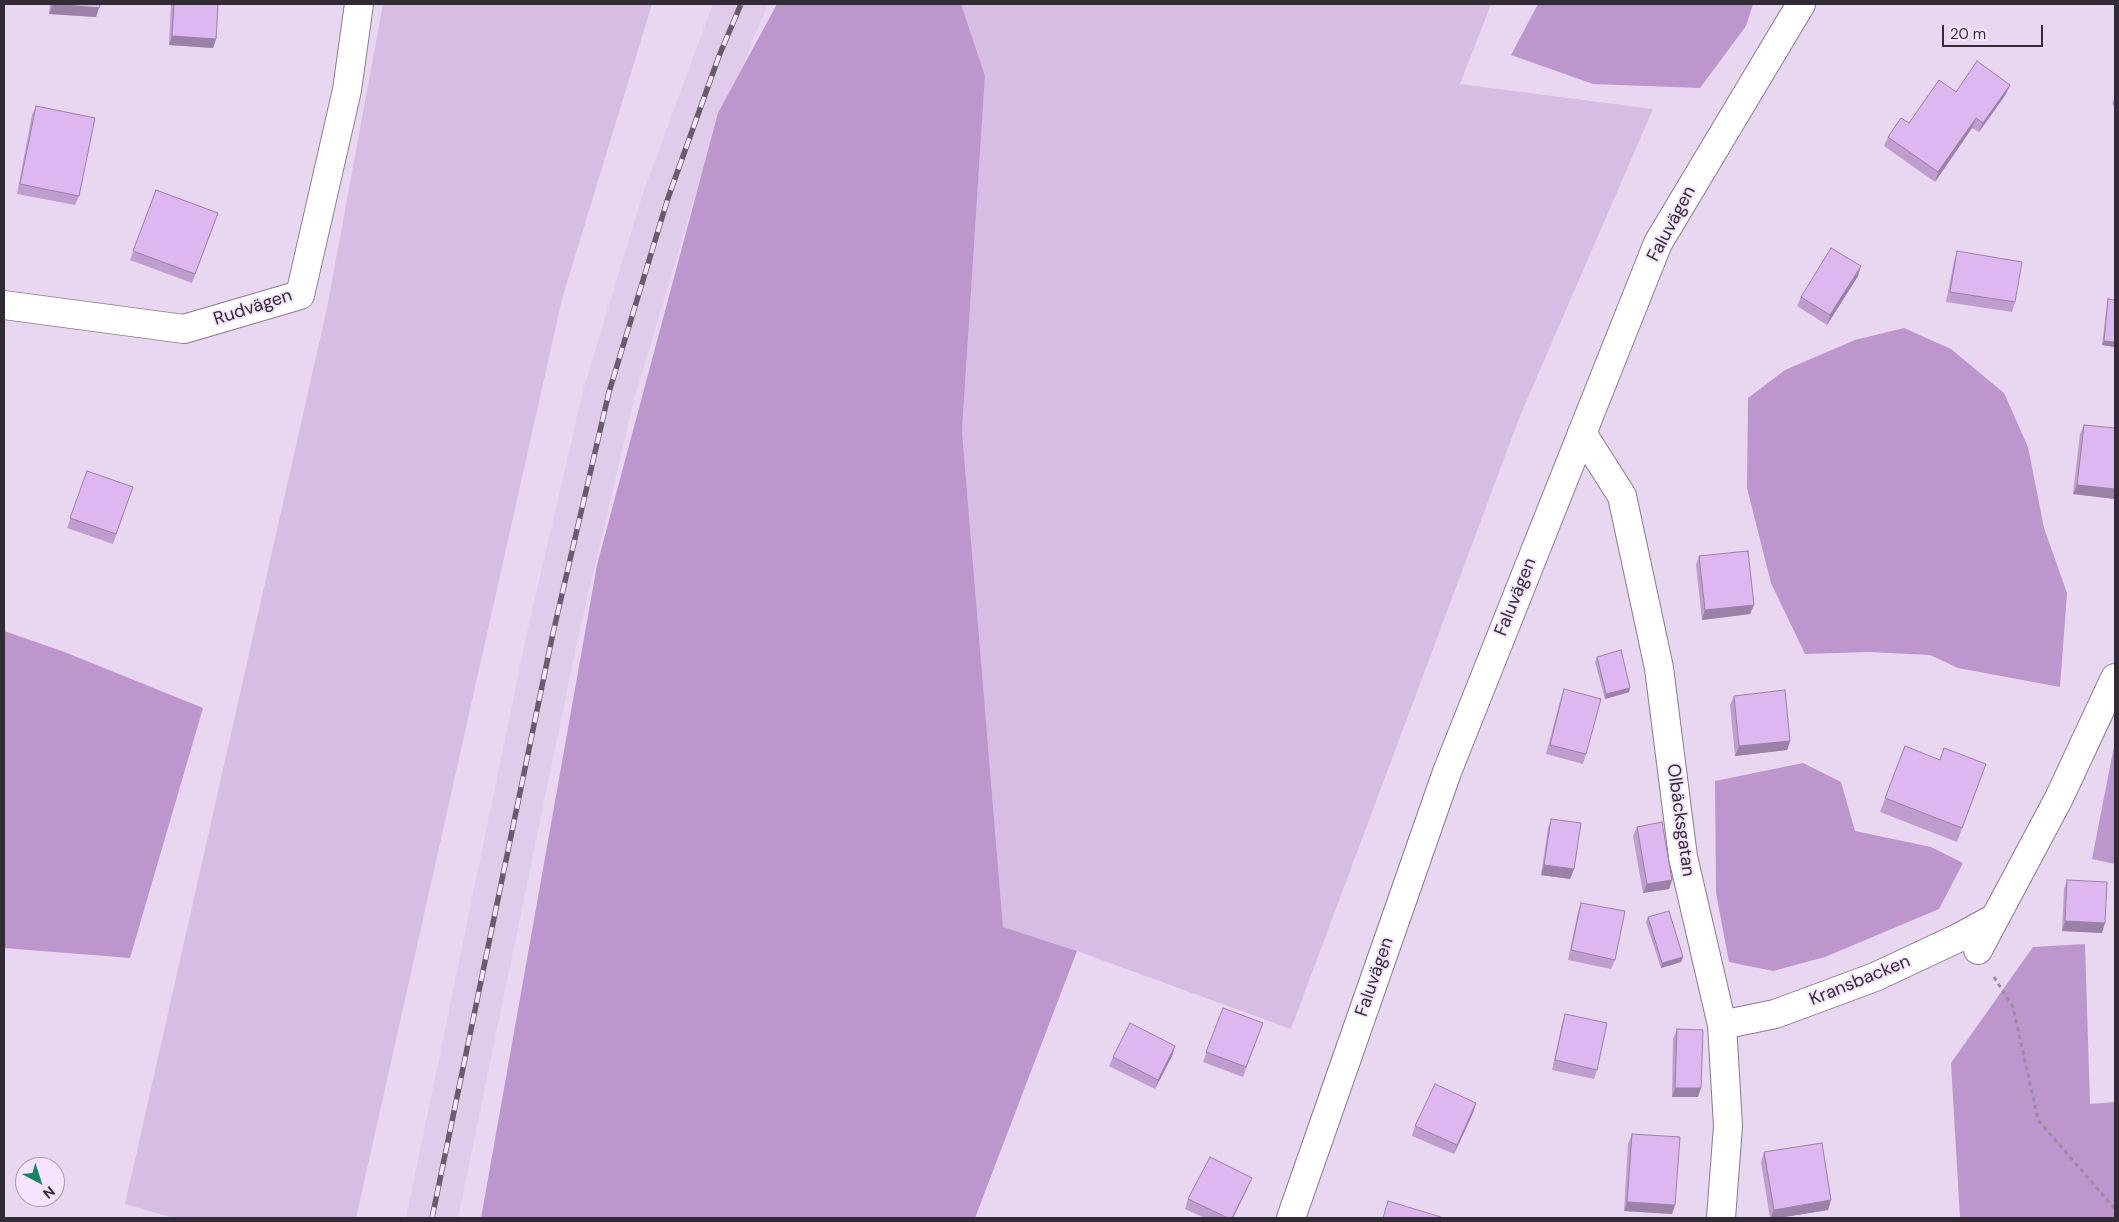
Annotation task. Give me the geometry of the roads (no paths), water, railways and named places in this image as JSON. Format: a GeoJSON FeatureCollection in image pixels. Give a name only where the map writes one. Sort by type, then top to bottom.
{"type":"FeatureCollection","features":[{"type":"Feature","properties":{"kind":"street","name":"Rudvägen"},"geometry":{"type":"LineString","coordinates":[[4,305],[184,329],[300,295],[346,90],[360,4]]}},
{"type":"Feature","properties":{"kind":"street","name":"Faluvägen"},"geometry":{"type":"LineString","coordinates":[[1291,1218],[1447,772],[1658,243],[1801,4]]}},
{"type":"Feature","properties":{"kind":"street","name":"Olbäcksgatan"},"geometry":{"type":"LineString","coordinates":[[1582,433],[1622,496],[1660,668],[1684,857],[1722,1025],[1728,1126],[1721,1218]]}},
{"type":"Feature","properties":{"kind":"street"},"geometry":{"type":"LineString","coordinates":[[1978,950],[1992,919],[2059,798],[2115,678]]}},
{"type":"Feature","properties":{"kind":"street","name":"Kransbacken"},"geometry":{"type":"LineString","coordinates":[[1722,1025],[1775,1014],[1875,977],[1958,938],[1992,919]]}},
{"type":"Feature","properties":{"kind":"railway"},"geometry":{"type":"LineString","coordinates":[[432,1218],[553,633],[609,392],[668,198],[719,56],[741,4]]}}]}
